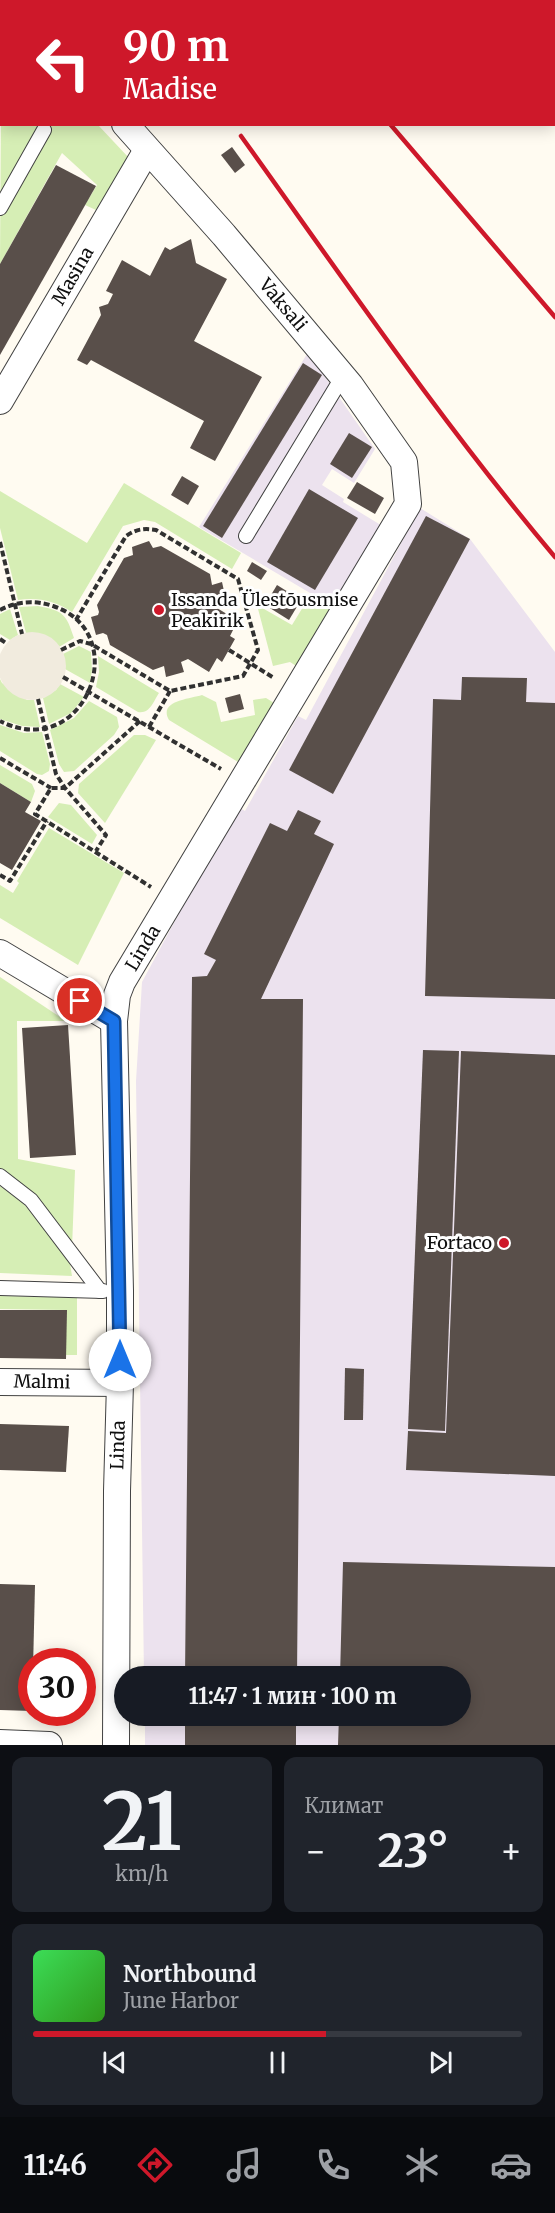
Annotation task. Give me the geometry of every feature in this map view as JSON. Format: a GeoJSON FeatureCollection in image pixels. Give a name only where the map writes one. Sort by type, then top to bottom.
{"type":"FeatureCollection","features":[{"type":"Feature","properties":{"kind":"street","name":"Vaksali"},"geometry":{"type":"LineString","coordinates":[[127,126],[224,235],[343,376],[404,462],[408,504]]}},
{"type":"Feature","properties":{"kind":"street","name":"Masina"},"geometry":{"type":"LineString","coordinates":[[3,390],[147,150]]}},
{"type":"Feature","properties":{"kind":"street","name":"Linda"},"geometry":{"type":"LineString","coordinates":[[116,1745],[117,1491],[120,1383],[110,1291],[114,1021],[117,995],[408,504]]}},
{"type":"Feature","properties":{"kind":"street"},"geometry":{"type":"LineString","coordinates":[[0,953],[114,1021]]}},
{"type":"Feature","properties":{"kind":"street","name":"Malmi"},"geometry":{"type":"LineString","coordinates":[[0,1382],[120,1383]]}},
{"type":"Feature","properties":{"kind":"street"},"geometry":{"type":"LineString","coordinates":[[0,1743],[49,1745]]}},
{"type":"Feature","properties":{"kind":"lane"},"geometry":{"type":"LineString","coordinates":[[0,208],[44,130]]}},
{"type":"Feature","properties":{"kind":"lane"},"geometry":{"type":"LineString","coordinates":[[246,536],[343,376]]}},
{"type":"Feature","properties":{"kind":"lane"},"geometry":{"type":"LineString","coordinates":[[0,1176],[31,1200],[110,1291]]}},
{"type":"Feature","properties":{"kind":"lane"},"geometry":{"type":"LineString","coordinates":[[0,1288],[110,1291]]}},
{"type":"Feature","properties":{"kind":"path"},"geometry":{"type":"LineString","coordinates":[[62,650],[80,641],[91,644],[170,691],[243,676],[258,650],[238,579],[156,530],[140,529],[126,536],[75,620]]}},
{"type":"Feature","properties":{"kind":"path"},"geometry":{"type":"LineString","coordinates":[[0,542],[22,634]]}},
{"type":"Feature","properties":{"kind":"path"},"geometry":{"type":"LineString","coordinates":[[0,610],[26,602],[58,607],[75,620],[87,635],[95,660],[90,692],[81,706],[68,718],[44,729],[20,729],[0,722]]}},
{"type":"Feature","properties":{"kind":"path"},"geometry":{"type":"LineString","coordinates":[[0,639],[6,643]]}},
{"type":"Feature","properties":{"kind":"path"},"geometry":{"type":"LineString","coordinates":[[229,650],[296,692]]}},
{"type":"Feature","properties":{"kind":"path"},"geometry":{"type":"LineString","coordinates":[[63,677],[242,782]]}},
{"type":"Feature","properties":{"kind":"path"},"geometry":{"type":"LineString","coordinates":[[149,727],[170,691]]}},
{"type":"Feature","properties":{"kind":"path"},"geometry":{"type":"LineString","coordinates":[[38,699],[56,774],[65,788],[106,835],[96,851]]}},
{"type":"Feature","properties":{"kind":"path"},"geometry":{"type":"LineString","coordinates":[[0,758],[51,788],[65,788],[140,721]]}},
{"type":"Feature","properties":{"kind":"path"},"geometry":{"type":"LineString","coordinates":[[51,788],[35,814],[171,901]]}},
{"type":"Feature","properties":{"kind":"path"},"geometry":{"type":"LineString","coordinates":[[0,875],[10,881],[47,821]]}},
{"type":"Feature","properties":{"kind":"shaded area"},"geometry":{"type":"Polygon","coordinates":[[[307,354],[375,449],[354,483],[332,469],[322,485],[344,499],[343,502],[384,527],[337,609],[199,527],[307,354]]]}},
{"type":"Feature","properties":{"kind":"shaded area"},"geometry":{"type":"Polygon","coordinates":[[[420,508],[470,539],[555,652],[555,1745],[145,1745],[145,1726],[471,1726],[471,1666],[144,1666],[136,1081],[142,982],[237,806],[245,811],[298,716],[306,720],[420,508]]]}},
{"type":"Feature","properties":{"kind":"shaded area"},"geometry":{"type":"Polygon","coordinates":[[[25,633],[39,633],[51,638],[60,647],[65,659],[65,673],[60,685],[51,694],[39,699],[25,699],[13,694],[4,685],[-1,673],[-1,659],[4,647],[13,638],[25,633]]]}},
{"type":"Feature","properties":{"kind":"green space"},"geometry":{"type":"Polygon","coordinates":[[[1,126],[99,126],[129,158],[96,210],[85,205],[97,185],[62,153],[0,264],[1,126]]]}},
{"type":"Feature","properties":{"kind":"green space"},"geometry":{"type":"Polygon","coordinates":[[[124,483],[241,553],[232,569],[155,522],[144,520],[123,526],[72,612],[46,601],[18,600],[0,528],[0,491],[87,543],[124,483]]]}},
{"type":"Feature","properties":{"kind":"green space"},"geometry":{"type":"Polygon","coordinates":[[[311,594],[337,609],[301,669],[290,662],[273,666],[257,605],[292,625],[311,594]]]}},
{"type":"Feature","properties":{"kind":"green space"},"geometry":{"type":"Polygon","coordinates":[[[38,606],[63,615],[74,638],[59,647],[44,636],[26,633],[19,607],[38,606]]]}},
{"type":"Feature","properties":{"kind":"green space"},"geometry":{"type":"Polygon","coordinates":[[[10,609],[18,635],[10,640],[0,634],[0,614],[10,609]]]}},
{"type":"Feature","properties":{"kind":"green space"},"geometry":{"type":"Polygon","coordinates":[[[79,646],[91,652],[90,683],[65,669],[63,654],[79,646]]]}},
{"type":"Feature","properties":{"kind":"green space"},"geometry":{"type":"Polygon","coordinates":[[[98,656],[159,693],[146,711],[138,712],[96,687],[99,672],[98,656]]]}},
{"type":"Feature","properties":{"kind":"green space"},"geometry":{"type":"Polygon","coordinates":[[[0,679],[2,683],[27,700],[34,700],[40,727],[22,726],[0,719],[0,679]]]}},
{"type":"Feature","properties":{"kind":"green space"},"geometry":{"type":"Polygon","coordinates":[[[60,684],[84,697],[71,713],[49,724],[43,698],[56,690],[60,684]]]}},
{"type":"Feature","properties":{"kind":"green space"},"geometry":{"type":"Polygon","coordinates":[[[202,695],[216,702],[221,722],[255,715],[253,700],[266,698],[279,706],[243,765],[169,720],[167,714],[171,705],[202,695]]]}},
{"type":"Feature","properties":{"kind":"green space"},"geometry":{"type":"Polygon","coordinates":[[[89,701],[117,717],[119,727],[114,735],[74,771],[64,772],[59,764],[50,730],[74,718],[89,701]]]}},
{"type":"Feature","properties":{"kind":"green space"},"geometry":{"type":"Polygon","coordinates":[[[0,725],[24,733],[42,732],[50,764],[49,771],[42,775],[37,774],[0,751],[0,725]]]}},
{"type":"Feature","properties":{"kind":"green space"},"geometry":{"type":"Polygon","coordinates":[[[134,735],[145,735],[156,740],[105,823],[78,793],[79,784],[134,735]]]}},
{"type":"Feature","properties":{"kind":"green space"},"geometry":{"type":"Polygon","coordinates":[[[0,765],[32,784],[35,791],[31,802],[0,783],[0,765]]]}},
{"type":"Feature","properties":{"kind":"green space"},"geometry":{"type":"Polygon","coordinates":[[[59,803],[71,805],[97,835],[92,844],[48,817],[59,803]]]}},
{"type":"Feature","properties":{"kind":"green space"},"geometry":{"type":"Polygon","coordinates":[[[49,828],[124,873],[78,965],[0,918],[0,885],[13,893],[19,883],[17,881],[49,828]]]}},
{"type":"Feature","properties":{"kind":"green space"},"geometry":{"type":"Polygon","coordinates":[[[0,977],[66,1021],[17,1021],[18,1159],[75,1170],[72,1248],[0,1179],[0,977]]]}},
{"type":"Feature","properties":{"kind":"green space"},"geometry":{"type":"Polygon","coordinates":[[[0,1186],[23,1203],[69,1257],[72,1276],[0,1273],[0,1186]]]}},
{"type":"Feature","properties":{"kind":"green space"},"geometry":{"type":"Polygon","coordinates":[[[0,1296],[77,1297],[77,1355],[66,1355],[66,1310],[0,1309],[0,1296]]]}},
{"type":"Feature","properties":{"kind":"building"},"geometry":{"type":"Polygon","coordinates":[[[232,147],[245,165],[235,173],[221,155],[232,147]]]}},
{"type":"Feature","properties":{"kind":"building"},"geometry":{"type":"Polygon","coordinates":[[[56,165],[96,186],[0,355],[0,264],[56,165]]]}},
{"type":"Feature","properties":{"kind":"building"},"geometry":{"type":"Polygon","coordinates":[[[191,239],[196,263],[227,279],[194,341],[262,377],[215,461],[190,448],[204,421],[91,360],[87,365],[77,360],[101,315],[99,307],[108,304],[113,294],[106,291],[122,260],[150,276],[165,247],[170,250],[191,239]]]}},
{"type":"Feature","properties":{"kind":"building"},"geometry":{"type":"Polygon","coordinates":[[[303,363],[322,375],[222,538],[203,526],[303,363]]]}},
{"type":"Feature","properties":{"kind":"building"},"geometry":{"type":"Polygon","coordinates":[[[349,433],[372,447],[352,478],[330,464],[349,433]]]}},
{"type":"Feature","properties":{"kind":"building"},"geometry":{"type":"Polygon","coordinates":[[[182,476],[199,486],[188,505],[171,495],[182,476]]]}},
{"type":"Feature","properties":{"kind":"building"},"geometry":{"type":"Polygon","coordinates":[[[357,482],[384,498],[375,514],[347,498],[357,482]]]}},
{"type":"Feature","properties":{"kind":"building"},"geometry":{"type":"Polygon","coordinates":[[[309,489],[358,518],[315,590],[267,562],[309,489]]]}},
{"type":"Feature","properties":{"kind":"building"},"geometry":{"type":"Polygon","coordinates":[[[426,516],[470,539],[333,794],[289,770],[426,516]]]}},
{"type":"Feature","properties":{"kind":"building","name":"Issanda Ülestõusmise Peakirik"},"geometry":{"type":"Polygon","coordinates":[[[149,541],[153,548],[161,546],[210,574],[212,585],[222,582],[226,600],[215,603],[217,608],[235,619],[236,624],[230,636],[235,639],[222,662],[217,658],[209,672],[188,659],[181,662],[184,672],[166,677],[164,666],[153,670],[110,645],[107,635],[103,633],[96,635],[91,617],[98,615],[97,605],[124,558],[133,555],[132,547],[149,541]]]}},
{"type":"Feature","properties":{"kind":"building"},"geometry":{"type":"Polygon","coordinates":[[[252,562],[267,571],[261,580],[247,571],[252,562]]]}},
{"type":"Feature","properties":{"kind":"building"},"geometry":{"type":"Polygon","coordinates":[[[277,585],[301,600],[289,620],[265,605],[277,585]]]}},
{"type":"Feature","properties":{"kind":"building"},"geometry":{"type":"Polygon","coordinates":[[[462,677],[527,678],[526,702],[555,703],[555,999],[425,996],[433,699],[461,700],[462,677]]]}},
{"type":"Feature","properties":{"kind":"building"},"geometry":{"type":"Polygon","coordinates":[[[240,694],[244,709],[229,713],[225,698],[240,694]]]}},
{"type":"Feature","properties":{"kind":"building"},"geometry":{"type":"Polygon","coordinates":[[[0,783],[31,802],[25,812],[41,821],[12,870],[0,863],[0,783]]]}},
{"type":"Feature","properties":{"kind":"building"},"geometry":{"type":"Polygon","coordinates":[[[298,810],[321,821],[314,834],[334,844],[261,999],[303,999],[297,1666],[185,1666],[192,977],[207,976],[216,960],[204,954],[270,823],[287,831],[298,810]]]}},
{"type":"Feature","properties":{"kind":"building"},"geometry":{"type":"Polygon","coordinates":[[[68,1025],[76,1155],[30,1158],[22,1028],[68,1025]]]}},
{"type":"Feature","properties":{"kind":"building"},"geometry":{"type":"Polygon","coordinates":[[[423,1050],[459,1051],[445,1431],[408,1429],[423,1050]]]}},
{"type":"Feature","properties":{"kind":"building","name":"Fortaco"},"geometry":{"type":"Polygon","coordinates":[[[461,1051],[555,1055],[555,1476],[406,1470],[408,1431],[446,1433],[461,1051]]]}},
{"type":"Feature","properties":{"kind":"building"},"geometry":{"type":"Polygon","coordinates":[[[0,1310],[67,1310],[66,1359],[0,1358],[0,1310]]]}},
{"type":"Feature","properties":{"kind":"building"},"geometry":{"type":"Polygon","coordinates":[[[345,1368],[364,1369],[363,1420],[344,1420],[345,1368]]]}},
{"type":"Feature","properties":{"kind":"building"},"geometry":{"type":"Polygon","coordinates":[[[0,1424],[69,1426],[66,1472],[0,1470],[0,1424]]]}},
{"type":"Feature","properties":{"kind":"building"},"geometry":{"type":"Polygon","coordinates":[[[343,1562],[555,1567],[555,1745],[338,1745],[339,1726],[471,1726],[471,1666],[340,1666],[343,1562]]]}},
{"type":"Feature","properties":{"kind":"building"},"geometry":{"type":"Polygon","coordinates":[[[0,1584],[35,1585],[34,1648],[18,1648],[18,1711],[0,1710],[0,1584]]]}},
{"type":"Feature","properties":{"kind":"building"},"geometry":{"type":"Polygon","coordinates":[[[185,1726],[296,1726],[296,1745],[185,1745],[185,1726]]]}},
{"type":"Feature","properties":{"kind":"railway"},"geometry":{"type":"LineString","coordinates":[[392,126],[555,317]]}},
{"type":"Feature","properties":{"kind":"railway"},"geometry":{"type":"LineString","coordinates":[[241,136],[433,402],[555,557]]}},
{"type":"Feature","properties":{"kind":"place","name":"Issanda Ülestõusmise Peakirik"},"geometry":{"type":"Point","coordinates":[159,610]}},
{"type":"Feature","properties":{"kind":"place","name":"Fortaco"},"geometry":{"type":"Point","coordinates":[504,1243]}},
{"type":"Feature","properties":{"kind":"route"},"geometry":{"type":"LineString","coordinates":[[80,1001],[114,1021],[120,1360]]}}]}
